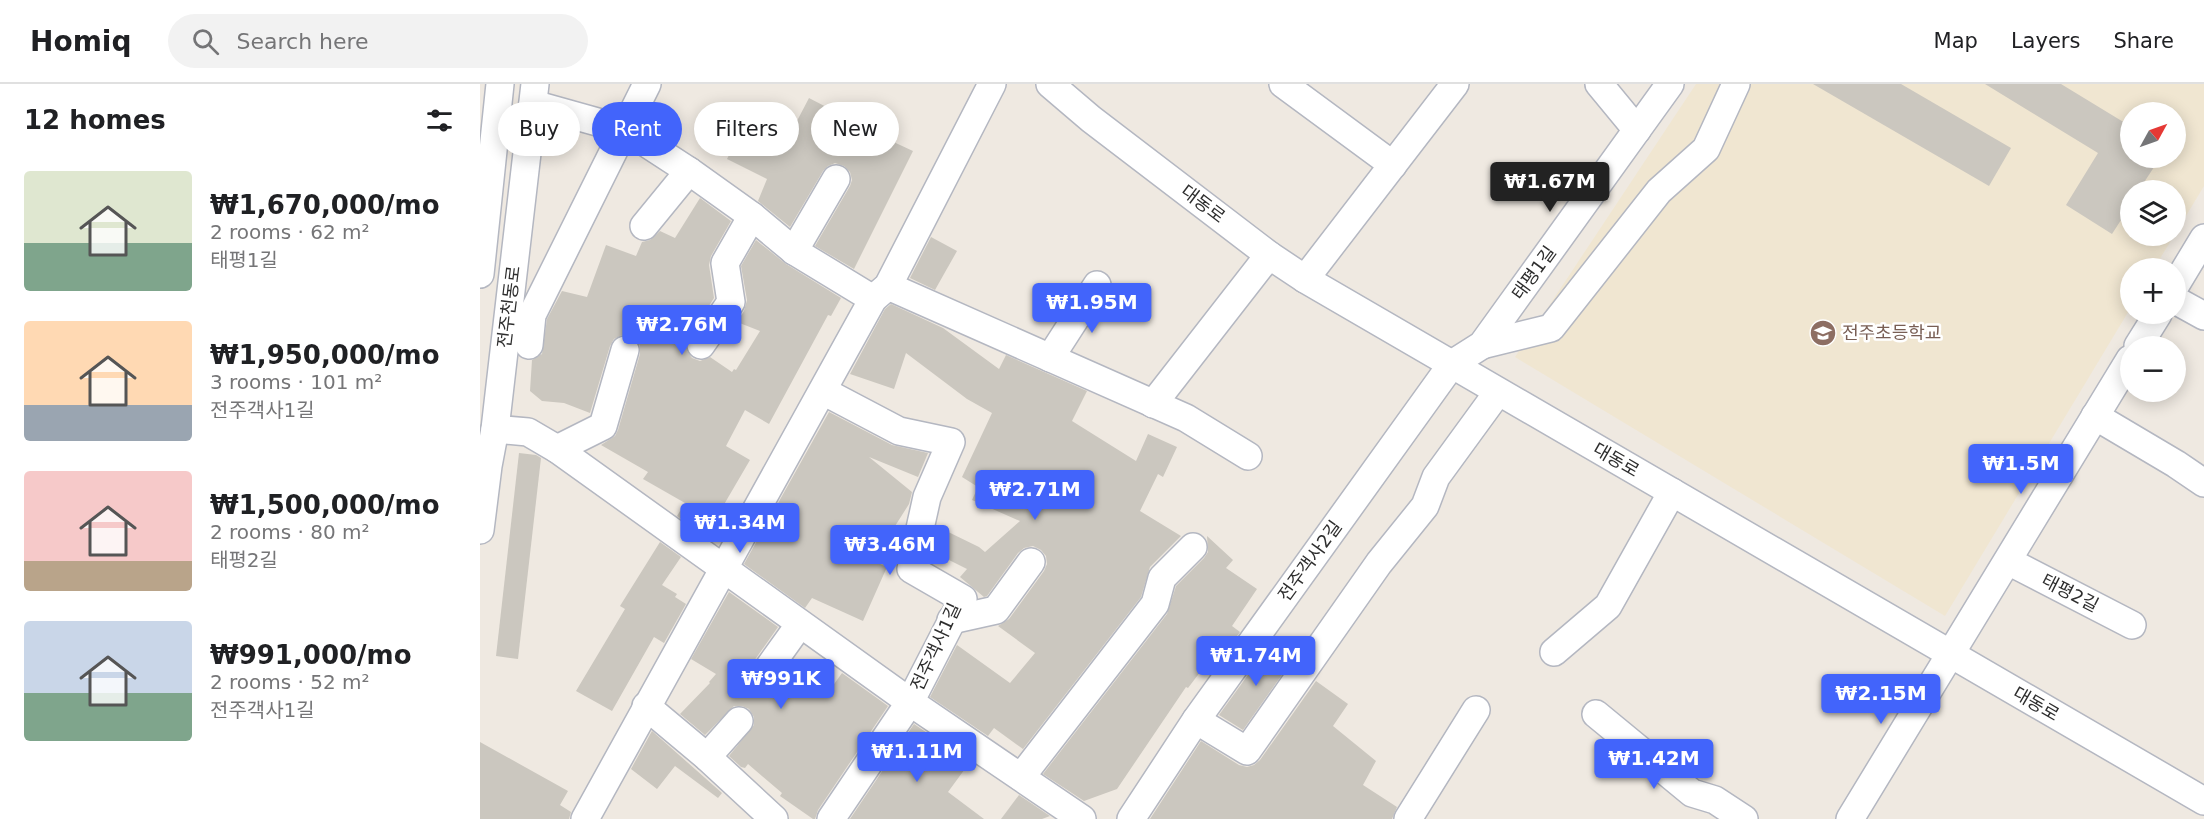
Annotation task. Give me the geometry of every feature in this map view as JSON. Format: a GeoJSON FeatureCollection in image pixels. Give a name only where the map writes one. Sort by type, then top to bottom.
{"type":"FeatureCollection","features":[{"type":"Feature","properties":{"kind":"street","name":"전주천동로"},"geometry":{"type":"LineString","coordinates":[[480,274],[500,84]]}},
{"type":"Feature","properties":{"kind":"street"},"geometry":{"type":"LineString","coordinates":[[639,102],[647,84]]}},
{"type":"Feature","properties":{"kind":"street"},"geometry":{"type":"LineString","coordinates":[[585,819],[722,569],[880,292],[992,84]]}},
{"type":"Feature","properties":{"kind":"street","name":"대동로"},"geometry":{"type":"LineString","coordinates":[[1050,84],[1091,119],[1269,255],[1305,279],[2204,801]]}},
{"type":"Feature","properties":{"kind":"street"},"geometry":{"type":"LineString","coordinates":[[1283,84],[1393,165]]}},
{"type":"Feature","properties":{"kind":"street"},"geometry":{"type":"LineString","coordinates":[[1305,279],[1454,84]]}},
{"type":"Feature","properties":{"kind":"street"},"geometry":{"type":"LineString","coordinates":[[1599,84],[1637,130]]}},
{"type":"Feature","properties":{"kind":"street","name":"태평1길"},"geometry":{"type":"LineString","coordinates":[[1452,364],[1482,345],[1670,84]]}},
{"type":"Feature","properties":{"kind":"street"},"geometry":{"type":"LineString","coordinates":[[1482,345],[1551,328],[1659,191],[1706,149],[1736,84]]}},
{"type":"Feature","properties":{"kind":"street","name":"전주천동로"},"geometry":{"type":"LineString","coordinates":[[480,530],[495,429],[534,94]]}},
{"type":"Feature","properties":{"kind":"street"},"geometry":{"type":"LineString","coordinates":[[534,94],[592,117]]}},
{"type":"Feature","properties":{"kind":"street"},"geometry":{"type":"LineString","coordinates":[[529,345],[532,315],[613,156]]}},
{"type":"Feature","properties":{"kind":"street"},"geometry":{"type":"LineString","coordinates":[[666,156],[752,216],[794,251],[880,292],[1050,358],[1186,418],[1248,456]]}},
{"type":"Feature","properties":{"kind":"street"},"geometry":{"type":"LineString","coordinates":[[644,226],[689,171]]}},
{"type":"Feature","properties":{"kind":"street"},"geometry":{"type":"LineString","coordinates":[[794,251],[836,179]]}},
{"type":"Feature","properties":{"kind":"street"},"geometry":{"type":"LineString","coordinates":[[701,345],[731,302],[725,263],[752,216]]}},
{"type":"Feature","properties":{"kind":"street"},"geometry":{"type":"LineString","coordinates":[[2186,268],[2204,238]]}},
{"type":"Feature","properties":{"kind":"street"},"geometry":{"type":"LineString","coordinates":[[1153,404],[1269,255]]}},
{"type":"Feature","properties":{"kind":"street"},"geometry":{"type":"LineString","coordinates":[[1050,358],[1097,285]]}},
{"type":"Feature","properties":{"kind":"street"},"geometry":{"type":"LineString","coordinates":[[2186,306],[2204,316]]}},
{"type":"Feature","properties":{"kind":"street"},"geometry":{"type":"LineString","coordinates":[[557,449],[603,426],[626,350]]}},
{"type":"Feature","properties":{"kind":"street","name":"전주객사2길"},"geometry":{"type":"LineString","coordinates":[[1131,819],[1196,720],[1452,364]]}},
{"type":"Feature","properties":{"kind":"street"},"geometry":{"type":"LineString","coordinates":[[1850,819],[2120,376]]}},
{"type":"Feature","properties":{"kind":"street","name":"전주객사1길"},"geometry":{"type":"LineString","coordinates":[[823,391],[899,431],[951,442],[927,497],[911,569],[963,599],[910,702],[831,819]]}},
{"type":"Feature","properties":{"kind":"street"},"geometry":{"type":"LineString","coordinates":[[1196,720],[1247,751],[1379,563],[1425,507],[1436,477],[1498,392]]}},
{"type":"Feature","properties":{"kind":"street"},"geometry":{"type":"LineString","coordinates":[[2095,416],[2204,483]]}},
{"type":"Feature","properties":{"kind":"street"},"geometry":{"type":"LineString","coordinates":[[495,429],[528,432],[557,449],[910,702],[1082,819]]}},
{"type":"Feature","properties":{"kind":"street"},"geometry":{"type":"LineString","coordinates":[[1554,652],[1608,606],[1672,492]]}},
{"type":"Feature","properties":{"kind":"street"},"geometry":{"type":"LineString","coordinates":[[1021,777],[1155,604],[1162,578],[1193,547]]}},
{"type":"Feature","properties":{"kind":"street","name":"태평2길"},"geometry":{"type":"LineString","coordinates":[[2008,561],[2132,625]]}},
{"type":"Feature","properties":{"kind":"street"},"geometry":{"type":"LineString","coordinates":[[951,620],[996,610],[1031,562]]}},
{"type":"Feature","properties":{"kind":"street"},"geometry":{"type":"LineString","coordinates":[[767,670],[800,624]]}},
{"type":"Feature","properties":{"kind":"street"},"geometry":{"type":"LineString","coordinates":[[646,706],[707,757],[774,819]]}},
{"type":"Feature","properties":{"kind":"street"},"geometry":{"type":"LineString","coordinates":[[1408,819],[1476,710]]}},
{"type":"Feature","properties":{"kind":"street"},"geometry":{"type":"LineString","coordinates":[[1596,714],[1692,793],[1715,800],[1744,819]]}},
{"type":"Feature","properties":{"kind":"street"},"geometry":{"type":"LineString","coordinates":[[707,757],[739,721]]}},
{"type":"Feature","properties":{"kind":"shaded area","name":"전주초등학교"},"geometry":{"type":"Polygon","coordinates":[[[1696,84],[2204,84],[2204,186],[2186,216],[2186,180],[2120,180],[2120,246],[2168,246],[2160,258],[2120,258],[2121,324],[1945,616],[1515,357],[1696,84]]]}},
{"type":"Feature","properties":{"kind":"building"},"geometry":{"type":"Polygon","coordinates":[[[1813,84],[1901,84],[2011,148],[1989,186],[1813,84]]]}},
{"type":"Feature","properties":{"kind":"building"},"geometry":{"type":"Polygon","coordinates":[[[1985,84],[2061,84],[2120,120],[2120,168],[2153,168],[2146,180],[2120,180],[2120,222],[2112,234],[2066,205],[2098,153],[1985,84]]]}},
{"type":"Feature","properties":{"kind":"building"},"geometry":{"type":"Polygon","coordinates":[[[809,98],[817,102],[811,102],[811,156],[899,156],[899,145],[913,151],[854,269],[815,246],[850,186],[852,180],[850,172],[844,166],[835,163],[823,171],[790,227],[758,201],[767,179],[727,159],[728,156],[799,156],[799,117],[809,98]]]}},
{"type":"Feature","properties":{"kind":"building"},"geometry":{"type":"Polygon","coordinates":[[[700,198],[731,221],[711,256],[709,265],[714,298],[707,309],[703,308],[684,337],[687,339],[687,351],[692,358],[700,361],[710,357],[732,372],[736,370],[760,331],[737,322],[744,311],[747,300],[741,266],[756,240],[786,264],[841,298],[831,316],[828,315],[769,424],[745,410],[726,446],[750,460],[712,525],[705,521],[698,531],[677,516],[685,503],[643,479],[648,472],[601,445],[615,436],[618,430],[640,354],[640,346],[636,339],[630,335],[622,335],[614,339],[590,413],[564,403],[542,401],[530,391],[532,360],[542,354],[547,319],[562,291],[587,297],[606,245],[636,256],[642,242],[650,240],[660,231],[675,238],[700,198]]]}},
{"type":"Feature","properties":{"kind":"building"},"geometry":{"type":"Polygon","coordinates":[[[931,237],[957,251],[935,290],[910,278],[931,237]]]}},
{"type":"Feature","properties":{"kind":"building"},"geometry":{"type":"Polygon","coordinates":[[[891,304],[943,328],[999,369],[1006,355],[1087,391],[1072,421],[1136,461],[1148,434],[1177,447],[1163,477],[1158,474],[1140,511],[1181,536],[1150,567],[1141,597],[1023,749],[994,728],[988,736],[930,697],[957,645],[1010,683],[1035,653],[998,626],[1009,619],[1044,571],[1047,564],[1046,556],[1033,546],[1024,548],[984,597],[960,577],[967,569],[931,551],[938,527],[985,552],[1020,521],[972,500],[978,487],[962,477],[992,413],[967,399],[906,353],[894,389],[850,374],[885,309],[891,304]]]}},
{"type":"Feature","properties":{"kind":"building"},"geometry":{"type":"Polygon","coordinates":[[[829,412],[892,445],[928,453],[918,477],[869,457],[912,492],[909,504],[873,561],[887,567],[863,621],[812,598],[805,608],[744,564],[829,412]]]}},
{"type":"Feature","properties":{"kind":"building"},"geometry":{"type":"Polygon","coordinates":[[[519,453],[536,455],[541,458],[518,659],[496,656],[519,453]]]}},
{"type":"Feature","properties":{"kind":"building"},"geometry":{"type":"Polygon","coordinates":[[[1207,536],[1233,560],[1226,568],[1257,589],[1232,626],[1240,632],[1229,647],[1223,642],[1188,688],[1186,687],[1117,789],[1084,801],[1043,774],[1167,614],[1176,586],[1208,552],[1207,536]]]}},
{"type":"Feature","properties":{"kind":"building"},"geometry":{"type":"Polygon","coordinates":[[[660,542],[681,557],[662,585],[677,594],[675,597],[686,604],[664,643],[654,637],[612,711],[576,691],[625,609],[620,606],[660,542]]]}},
{"type":"Feature","properties":{"kind":"building"},"geometry":{"type":"Polygon","coordinates":[[[729,592],[778,627],[751,668],[752,676],[757,682],[765,686],[774,684],[794,659],[832,687],[842,673],[888,706],[818,810],[815,819],[780,796],[782,793],[748,764],[745,768],[741,767],[729,756],[754,725],[754,717],[749,709],[734,706],[705,735],[680,714],[716,674],[691,659],[729,592]]]}},
{"type":"Feature","properties":{"kind":"building"},"geometry":{"type":"Polygon","coordinates":[[[1271,643],[1293,659],[1243,730],[1219,715],[1271,643]]]}},
{"type":"Feature","properties":{"kind":"building"},"geometry":{"type":"Polygon","coordinates":[[[1316,681],[1348,704],[1333,726],[1376,761],[1363,785],[1397,807],[1392,819],[1150,819],[1201,741],[1239,765],[1247,767],[1254,765],[1260,760],[1316,681]]]}},
{"type":"Feature","properties":{"kind":"building"},"geometry":{"type":"Polygon","coordinates":[[[914,724],[970,762],[948,792],[984,819],[850,819],[914,724]]]}},
{"type":"Feature","properties":{"kind":"building"},"geometry":{"type":"Polygon","coordinates":[[[652,731],[722,793],[718,798],[675,766],[657,789],[631,769],[652,731]]]}},
{"type":"Feature","properties":{"kind":"building"},"geometry":{"type":"Polygon","coordinates":[[[480,742],[568,791],[560,805],[571,812],[569,819],[480,819],[480,742]]]}},
{"type":"Feature","properties":{"kind":"building"},"geometry":{"type":"Polygon","coordinates":[[[1019,795],[1050,816],[1042,819],[1001,819],[1019,795]]]}},
{"type":"Feature","properties":{"kind":"place","name":"전주초등학교"},"geometry":{"type":"Point","coordinates":[1823,333]}}]}
